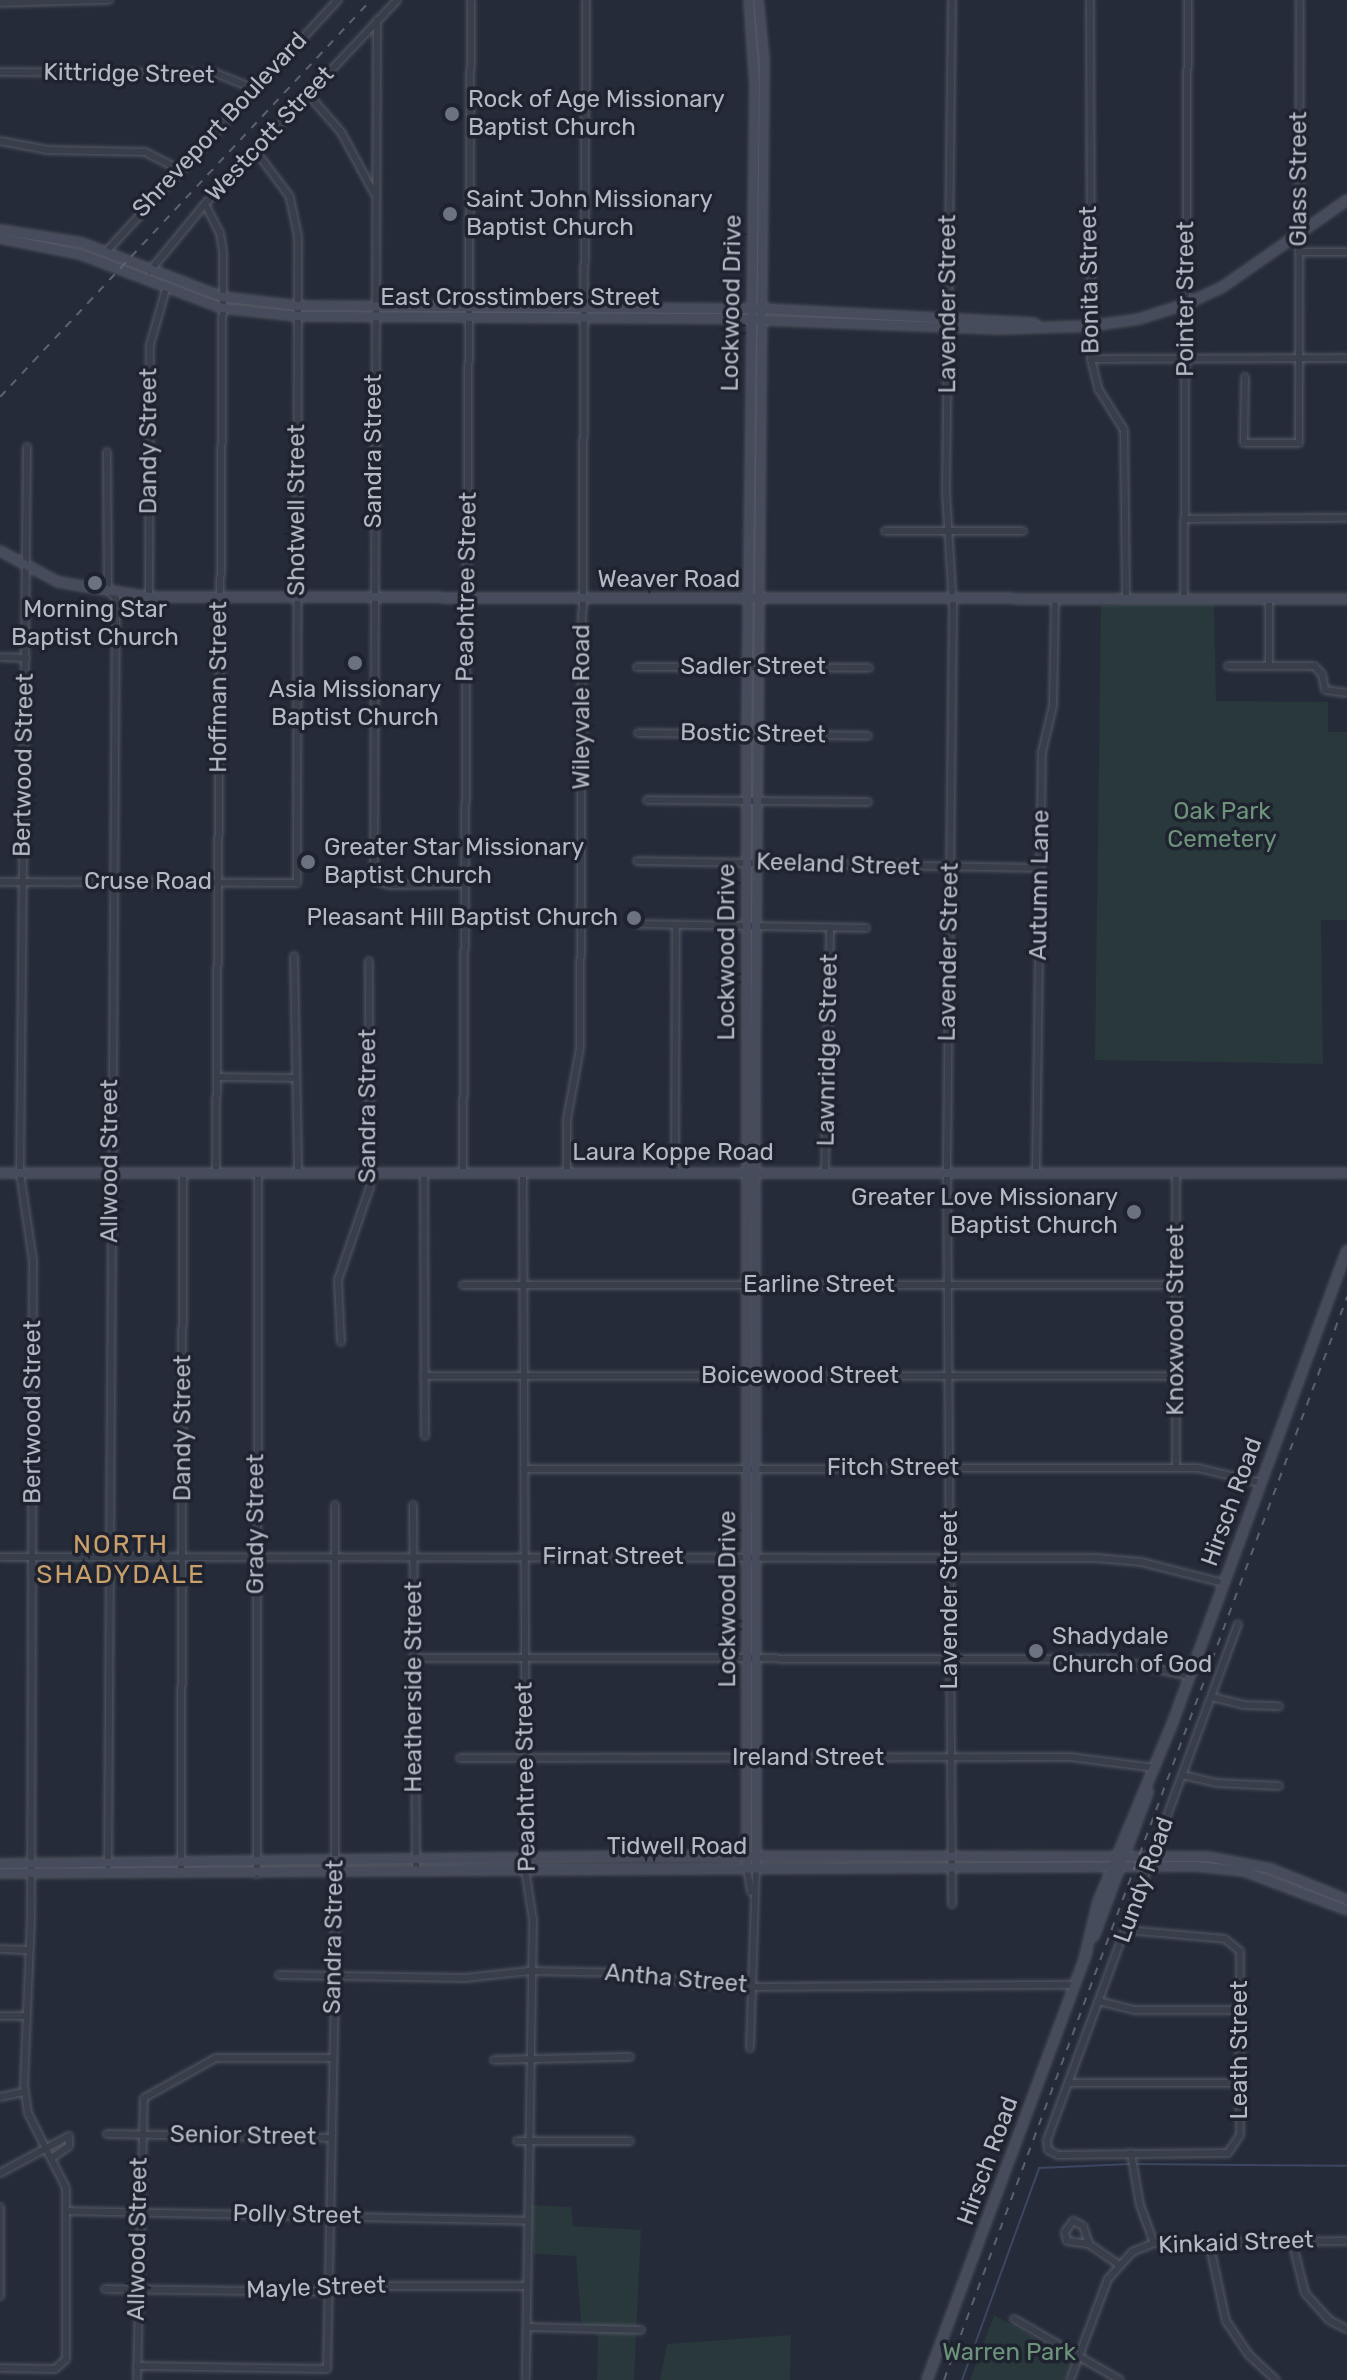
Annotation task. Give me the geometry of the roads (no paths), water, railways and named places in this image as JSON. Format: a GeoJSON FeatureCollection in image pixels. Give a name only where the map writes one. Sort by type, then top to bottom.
{"type":"FeatureCollection","features":[{"type":"Feature","properties":{"kind":"main road","name":"Lockwood Drive"},"geometry":{"type":"LineString","coordinates":[[749,0],[759,85]]}},
{"type":"Feature","properties":{"kind":"main road","name":"Lockwood Drive"},"geometry":{"type":"LineString","coordinates":[[751,1857],[758,1758],[753,1658],[752,1285],[753,925],[758,862],[760,600],[756,526],[758,0]]}},
{"type":"Feature","properties":{"kind":"main road","name":"East Crosstimbers Street"},"geometry":{"type":"LineString","coordinates":[[0,238],[80,254],[222,308],[471,313],[756,309],[1090,326],[1139,319],[1186,304],[1221,288],[1300,228],[1347,200]]}},
{"type":"Feature","properties":{"kind":"main road","name":"East Crosstimbers Street"},"geometry":{"type":"LineString","coordinates":[[0,230],[40,234],[106,252],[222,297],[298,311]]}},
{"type":"Feature","properties":{"kind":"main road","name":"East Crosstimbers Street"},"geometry":{"type":"LineString","coordinates":[[584,313],[949,330],[1052,325]]}},
{"type":"Feature","properties":{"kind":"main road"},"geometry":{"type":"LineString","coordinates":[[852,324],[854,313]]}},
{"type":"Feature","properties":{"kind":"main road","name":"Lockwood Drive"},"geometry":{"type":"LineString","coordinates":[[753,925],[747,862],[747,733],[749,600],[756,526]]}},
{"type":"Feature","properties":{"kind":"main road","name":"Weaver Road"},"geometry":{"type":"LineString","coordinates":[[0,551],[58,582],[112,594],[149,597],[1347,599]]}},
{"type":"Feature","properties":{"kind":"main road","name":"Laura Koppe Road"},"geometry":{"type":"LineString","coordinates":[[0,1173],[1347,1173]]}},
{"type":"Feature","properties":{"kind":"main road","name":"Hirsch Road"},"geometry":{"type":"LineString","coordinates":[[1085,1956],[1125,1862],[1155,1768],[1347,1250]]}},
{"type":"Feature","properties":{"kind":"main road","name":"Lockwood Drive"},"geometry":{"type":"LineString","coordinates":[[752,1867],[746,1758],[753,1658]]}},
{"type":"Feature","properties":{"kind":"main road","name":"Hirsch Road"},"geometry":{"type":"LineString","coordinates":[[927,2380],[1075,1985],[1114,1862],[1155,1768]]}},
{"type":"Feature","properties":{"kind":"main road"},"geometry":{"type":"LineString","coordinates":[[645,1866],[646,1856]]}},
{"type":"Feature","properties":{"kind":"main road","name":"Tidwell Road"},"geometry":{"type":"LineString","coordinates":[[0,1864],[31,1868],[108,1868],[181,1863],[526,1862],[646,1856],[751,1857],[951,1867],[1019,1862]]}},
{"type":"Feature","properties":{"kind":"main road","name":"Tidwell Road"},"geometry":{"type":"LineString","coordinates":[[526,1862],[752,1867],[951,1857],[1019,1862],[1153,1861],[1245,1866],[1325,1896],[1347,1900]]}},
{"type":"Feature","properties":{"kind":"main road","name":"Tidwell Road"},"geometry":{"type":"LineString","coordinates":[[108,1868],[257,1874],[336,1871],[416,1863]]}},
{"type":"Feature","properties":{"kind":"main road","name":"Tidwell Road"},"geometry":{"type":"LineString","coordinates":[[0,1873],[31,1868]]}},
{"type":"Feature","properties":{"kind":"main road","name":"Tidwell Road"},"geometry":{"type":"LineString","coordinates":[[1325,1896],[1347,1910]]}},
{"type":"Feature","properties":{"kind":"street"},"geometry":{"type":"LineString","coordinates":[[0,3],[109,0]]}},
{"type":"Feature","properties":{"kind":"street","name":"Shreveport Boulevard"},"geometry":{"type":"LineString","coordinates":[[106,252],[178,169],[338,0]]}},
{"type":"Feature","properties":{"kind":"street","name":"Peachtree Street"},"geometry":{"type":"LineString","coordinates":[[463,1173],[471,0]]}},
{"type":"Feature","properties":{"kind":"street","name":"Wileyvale Road"},"geometry":{"type":"LineString","coordinates":[[567,1173],[567,1119],[580,1048],[586,0]]}},
{"type":"Feature","properties":{"kind":"street","name":"Lavender Street"},"geometry":{"type":"LineString","coordinates":[[952,0],[948,531],[953,599],[949,1173],[952,1904]]}},
{"type":"Feature","properties":{"kind":"street","name":"Bonita Street"},"geometry":{"type":"LineString","coordinates":[[1090,0],[1091,359],[1099,390],[1124,430],[1126,599]]}},
{"type":"Feature","properties":{"kind":"street","name":"Pointer Street"},"geometry":{"type":"LineString","coordinates":[[1184,599],[1188,0]]}},
{"type":"Feature","properties":{"kind":"street","name":"Glass Street"},"geometry":{"type":"LineString","coordinates":[[1245,377],[1244,443],[1299,443],[1300,0]]}},
{"type":"Feature","properties":{"kind":"street","name":"Westcott Street"},"geometry":{"type":"LineString","coordinates":[[150,271],[205,204],[396,1]]}},
{"type":"Feature","properties":{"kind":"street","name":"Sandra Street"},"geometry":{"type":"LineString","coordinates":[[377,20],[376,881],[465,884]]}},
{"type":"Feature","properties":{"kind":"street","name":"Kittridge Street"},"geometry":{"type":"LineString","coordinates":[[0,72],[215,73],[255,89]]}},
{"type":"Feature","properties":{"kind":"street"},"geometry":{"type":"LineString","coordinates":[[307,93],[341,132],[375,194]]}},
{"type":"Feature","properties":{"kind":"street"},"geometry":{"type":"LineString","coordinates":[[0,141],[63,151],[145,152],[178,169]]}},
{"type":"Feature","properties":{"kind":"street","name":"Shotwell Street"},"geometry":{"type":"LineString","coordinates":[[255,150],[280,177],[293,209],[298,311],[297,883]]}},
{"type":"Feature","properties":{"kind":"street","name":"Hoffman Street"},"geometry":{"type":"LineString","coordinates":[[205,204],[220,233],[222,297],[216,1173]]}},
{"type":"Feature","properties":{"kind":"street"},"geometry":{"type":"LineString","coordinates":[[1299,252],[1347,252]]}},
{"type":"Feature","properties":{"kind":"street","name":"Dandy Street"},"geometry":{"type":"LineString","coordinates":[[149,597],[150,345],[166,289]]}},
{"type":"Feature","properties":{"kind":"street"},"geometry":{"type":"LineString","coordinates":[[1091,359],[1347,358]]}},
{"type":"Feature","properties":{"kind":"street","name":"Bertwood Street"},"geometry":{"type":"LineString","coordinates":[[1,2369],[63,2366],[67,2211],[66,2188],[28,2113],[24,2092],[26,1950],[31,1868],[33,1261],[20,1173],[27,447]]}},
{"type":"Feature","properties":{"kind":"street","name":"Allwood Street"},"geometry":{"type":"LineString","coordinates":[[107,452],[112,594],[116,599],[108,1868]]}},
{"type":"Feature","properties":{"kind":"street"},"geometry":{"type":"LineString","coordinates":[[1184,519],[1347,518]]}},
{"type":"Feature","properties":{"kind":"street"},"geometry":{"type":"LineString","coordinates":[[885,531],[1023,531]]}},
{"type":"Feature","properties":{"kind":"street","name":"Autumn Lane"},"geometry":{"type":"LineString","coordinates":[[1036,1173],[1042,752],[1053,706],[1055,599]]}},
{"type":"Feature","properties":{"kind":"street"},"geometry":{"type":"LineString","coordinates":[[1269,599],[1269,666]]}},
{"type":"Feature","properties":{"kind":"street"},"geometry":{"type":"LineString","coordinates":[[0,657],[26,658]]}},
{"type":"Feature","properties":{"kind":"street"},"geometry":{"type":"LineString","coordinates":[[1228,666],[1318,668],[1325,690],[1347,693]]}},
{"type":"Feature","properties":{"kind":"street","name":"Sadler Street"},"geometry":{"type":"LineString","coordinates":[[637,667],[869,668]]}},
{"type":"Feature","properties":{"kind":"street","name":"Bostic Street"},"geometry":{"type":"LineString","coordinates":[[638,733],[868,736]]}},
{"type":"Feature","properties":{"kind":"street"},"geometry":{"type":"LineString","coordinates":[[647,800],[868,802]]}},
{"type":"Feature","properties":{"kind":"street","name":"Keeland Street"},"geometry":{"type":"LineString","coordinates":[[637,861],[1039,868]]}},
{"type":"Feature","properties":{"kind":"street","name":"Cruse Road"},"geometry":{"type":"LineString","coordinates":[[0,882],[297,883]]}},
{"type":"Feature","properties":{"kind":"street"},"geometry":{"type":"LineString","coordinates":[[638,924],[866,928]]}},
{"type":"Feature","properties":{"kind":"street"},"geometry":{"type":"LineString","coordinates":[[675,1173],[676,925]]}},
{"type":"Feature","properties":{"kind":"street","name":"Lawnridge Street"},"geometry":{"type":"LineString","coordinates":[[825,1172],[830,927]]}},
{"type":"Feature","properties":{"kind":"street"},"geometry":{"type":"LineString","coordinates":[[294,956],[298,1174]]}},
{"type":"Feature","properties":{"kind":"street","name":"Sandra Street"},"geometry":{"type":"LineString","coordinates":[[341,1342],[338,1280],[365,1210],[368,1174],[369,961]]}},
{"type":"Feature","properties":{"kind":"street"},"geometry":{"type":"LineString","coordinates":[[217,1077],[294,1078]]}},
{"type":"Feature","properties":{"kind":"street","name":"Grady Street"},"geometry":{"type":"LineString","coordinates":[[257,1874],[258,1173]]}},
{"type":"Feature","properties":{"kind":"street","name":"Knoxwood Street"},"geometry":{"type":"LineString","coordinates":[[1176,1173],[1176,1468]]}},
{"type":"Feature","properties":{"kind":"street","name":"Dandy Street"},"geometry":{"type":"LineString","coordinates":[[181,1873],[183,1174]]}},
{"type":"Feature","properties":{"kind":"street"},"geometry":{"type":"LineString","coordinates":[[424,1174],[425,1436]]}},
{"type":"Feature","properties":{"kind":"street","name":"Peachtree Street"},"geometry":{"type":"LineString","coordinates":[[523,1174],[524,1758],[526,1862],[533,1920],[527,2140],[526,2380]]}},
{"type":"Feature","properties":{"kind":"street","name":"Earline Street"},"geometry":{"type":"LineString","coordinates":[[463,1285],[1176,1285]]}},
{"type":"Feature","properties":{"kind":"street","name":"Boicewood Street"},"geometry":{"type":"LineString","coordinates":[[424,1376],[1176,1376]]}},
{"type":"Feature","properties":{"kind":"street","name":"Fitch Street"},"geometry":{"type":"LineString","coordinates":[[524,1469],[1176,1468],[1225,1472],[1261,1483]]}},
{"type":"Feature","properties":{"kind":"street","name":"Sandra Street"},"geometry":{"type":"LineString","coordinates":[[137,2366],[327,2369],[336,1871],[335,1505]]}},
{"type":"Feature","properties":{"kind":"street","name":"Heatherside Street"},"geometry":{"type":"LineString","coordinates":[[413,1505],[416,1863]]}},
{"type":"Feature","properties":{"kind":"street","name":"Firnat Street"},"geometry":{"type":"LineString","coordinates":[[0,1557],[1096,1558],[1141,1562],[1224,1583]]}},
{"type":"Feature","properties":{"kind":"street","name":"Lundy Road"},"geometry":{"type":"LineString","coordinates":[[1131,2156],[1058,2155],[1048,2150],[1048,2136],[1153,1861],[1238,1624]]}},
{"type":"Feature","properties":{"kind":"street"},"geometry":{"type":"LineString","coordinates":[[414,1658],[1111,1659],[1189,1676]]}},
{"type":"Feature","properties":{"kind":"street"},"geometry":{"type":"LineString","coordinates":[[1212,1697],[1244,1705],[1279,1706]]}},
{"type":"Feature","properties":{"kind":"street","name":"Ireland Street"},"geometry":{"type":"LineString","coordinates":[[460,1758],[1070,1757],[1155,1768]]}},
{"type":"Feature","properties":{"kind":"street"},"geometry":{"type":"LineString","coordinates":[[1182,1775],[1216,1783],[1279,1786]]}},
{"type":"Feature","properties":{"kind":"street","name":"Lockwood Drive"},"geometry":{"type":"LineString","coordinates":[[750,2048],[752,1867]]}},
{"type":"Feature","properties":{"kind":"street","name":"Leath Street"},"geometry":{"type":"LineString","coordinates":[[1127,1930],[1225,1939],[1240,1951],[1238,2142],[1228,2153],[1217,2155],[1131,2156]]}},
{"type":"Feature","properties":{"kind":"street"},"geometry":{"type":"LineString","coordinates":[[0,1949],[26,1950]]}},
{"type":"Feature","properties":{"kind":"street","name":"Antha Street"},"geometry":{"type":"LineString","coordinates":[[279,1975],[465,1978],[530,1971],[631,1973],[703,1985],[750,1987],[1075,1985]]}},
{"type":"Feature","properties":{"kind":"street"},"geometry":{"type":"LineString","coordinates":[[1098,2001],[1133,2010],[1241,2010]]}},
{"type":"Feature","properties":{"kind":"street"},"geometry":{"type":"LineString","coordinates":[[0,2016],[26,2016]]}},
{"type":"Feature","properties":{"kind":"street"},"geometry":{"type":"LineString","coordinates":[[494,2060],[630,2057]]}},
{"type":"Feature","properties":{"kind":"street","name":"Allwood Street"},"geometry":{"type":"LineString","coordinates":[[137,2380],[140,2134],[144,2098],[216,2058],[331,2058]]}},
{"type":"Feature","properties":{"kind":"street"},"geometry":{"type":"LineString","coordinates":[[1068,2083],[1240,2083]]}},
{"type":"Feature","properties":{"kind":"street"},"geometry":{"type":"LineString","coordinates":[[0,2097],[24,2092]]}},
{"type":"Feature","properties":{"kind":"street","name":"Senior Street"},"geometry":{"type":"LineString","coordinates":[[107,2134],[332,2138]]}},
{"type":"Feature","properties":{"kind":"street"},"geometry":{"type":"LineString","coordinates":[[0,2173],[65,2135],[71,2139],[52,2158]]}},
{"type":"Feature","properties":{"kind":"street"},"geometry":{"type":"LineString","coordinates":[[517,2141],[630,2141]]}},
{"type":"Feature","properties":{"kind":"street"},"geometry":{"type":"LineString","coordinates":[[1131,2156],[1154,2243]]}},
{"type":"Feature","properties":{"kind":"street"},"geometry":{"type":"LineString","coordinates":[[0,2207],[0,2296]]}},
{"type":"Feature","properties":{"kind":"street","name":"Polly Street"},"geometry":{"type":"LineString","coordinates":[[67,2211],[528,2221]]}},
{"type":"Feature","properties":{"kind":"street"},"geometry":{"type":"LineString","coordinates":[[1070,2380],[1118,2264],[1089,2244],[1067,2241],[1065,2232],[1073,2221],[1083,2226],[1089,2244]]}},
{"type":"Feature","properties":{"kind":"street"},"geometry":{"type":"LineString","coordinates":[[1292,2241],[1305,2293],[1329,2320],[1347,2329]]}},
{"type":"Feature","properties":{"kind":"street","name":"Kinkaid Street"},"geometry":{"type":"LineString","coordinates":[[1118,2264],[1154,2243],[1347,2241]]}},
{"type":"Feature","properties":{"kind":"street"},"geometry":{"type":"LineString","coordinates":[[1209,2242],[1226,2321],[1249,2355],[1276,2380]]}},
{"type":"Feature","properties":{"kind":"street","name":"Mayle Street"},"geometry":{"type":"LineString","coordinates":[[105,2289],[329,2290],[527,2286]]}},
{"type":"Feature","properties":{"kind":"street"},"geometry":{"type":"LineString","coordinates":[[1014,2319],[1120,2380]]}},
{"type":"Feature","properties":{"kind":"street"},"geometry":{"type":"LineString","coordinates":[[527,2327],[641,2330]]}},
{"type":"Feature","properties":{"kind":"waterway"},"geometry":{"type":"LineString","coordinates":[[962,2380],[1039,2168],[1130,2164]]}},
{"type":"Feature","properties":{"kind":"waterway"},"geometry":{"type":"LineString","coordinates":[[1136,2164],[1347,2166]]}},
{"type":"Feature","properties":{"kind":"railway"},"geometry":{"type":"LineString","coordinates":[[0,397],[371,0]]}},
{"type":"Feature","properties":{"kind":"railway"},"geometry":{"type":"LineString","coordinates":[[944,2380],[1347,1297]]}},
{"type":"Feature","properties":{"kind":"place","name":"Rock of Age Missionary Baptist Church"},"geometry":{"type":"Point","coordinates":[452,114]}},
{"type":"Feature","properties":{"kind":"place","name":"Saint John Missionary Baptist Church"},"geometry":{"type":"Point","coordinates":[450,214]}},
{"type":"Feature","properties":{"kind":"place","name":"Morning Star Baptist Church"},"geometry":{"type":"Point","coordinates":[95,583]}},
{"type":"Feature","properties":{"kind":"place","name":"Asia Missionary Baptist Church"},"geometry":{"type":"Point","coordinates":[355,663]}},
{"type":"Feature","properties":{"kind":"place","name":"Greater Star Missionary Baptist Church"},"geometry":{"type":"Point","coordinates":[308,862]}},
{"type":"Feature","properties":{"kind":"place","name":"Pleasant Hill Baptist Church"},"geometry":{"type":"Point","coordinates":[634,918]}},
{"type":"Feature","properties":{"kind":"place","name":"Greater Love Missionary Baptist Church"},"geometry":{"type":"Point","coordinates":[1134,1212]}},
{"type":"Feature","properties":{"kind":"place","name":"Shadydale Church of God"},"geometry":{"type":"Point","coordinates":[1036,1651]}},
{"type":"Feature","properties":{"kind":"district","name":"NORTH SHADYDALE"},"geometry":{"type":"Point","coordinates":[121,1560]}},
{"type":"Feature","properties":{"kind":"park label","name":"Oak Park Cemetery"},"geometry":{"type":"Point","coordinates":[1222,826]}},
{"type":"Feature","properties":{"kind":"park label","name":"Warren Park"},"geometry":{"type":"Point","coordinates":[1009,2353]}}]}
